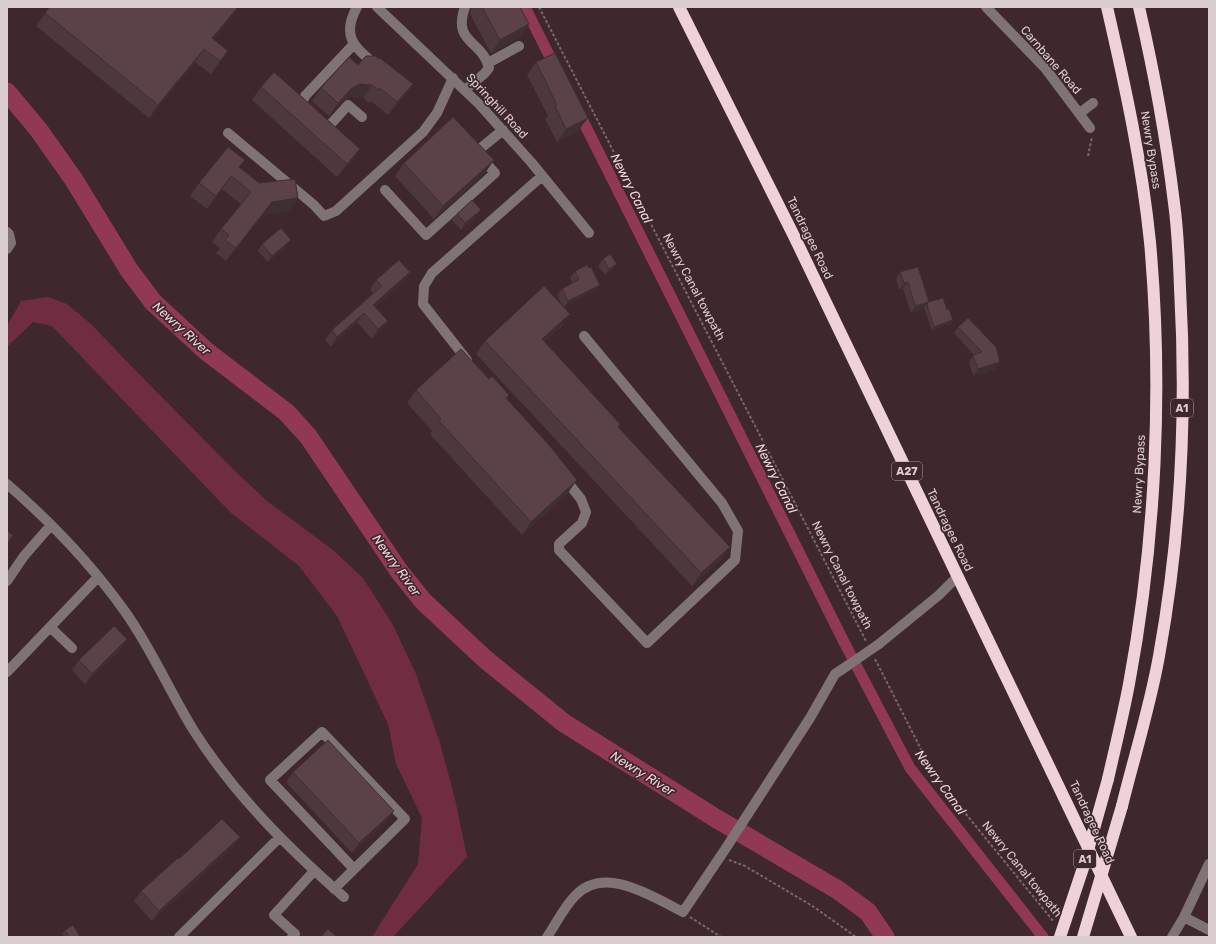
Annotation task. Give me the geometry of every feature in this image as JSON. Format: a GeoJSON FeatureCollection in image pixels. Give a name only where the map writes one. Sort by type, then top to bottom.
{"type":"FeatureCollection","features":[{"type":"Feature","properties":{"kind":"highway","name":"Tandragee Road"},"geometry":{"type":"LineString","coordinates":[[679,7],[793,234],[957,577],[1058,782],[1131,937]]}},
{"type":"Feature","properties":{"kind":"highway","name":"Newry Bypass"},"geometry":{"type":"LineString","coordinates":[[1060,937],[1083,868],[1108,779],[1129,684],[1152,507],[1157,363],[1150,241],[1139,161],[1128,101],[1107,7]]}},
{"type":"Feature","properties":{"kind":"highway","name":"Newry Bypass"},"geometry":{"type":"LineString","coordinates":[[1083,937],[1122,806],[1159,658],[1171,577],[1182,438],[1182,324],[1175,204],[1152,62],[1140,7]]}},
{"type":"Feature","properties":{"kind":"street"},"geometry":{"type":"LineString","coordinates":[[357,7],[350,24],[349,34],[354,44],[384,71]]}},
{"type":"Feature","properties":{"kind":"street","name":"Springhill Road"},"geometry":{"type":"LineString","coordinates":[[377,7],[453,78],[503,130],[589,233]]}},
{"type":"Feature","properties":{"kind":"street"},"geometry":{"type":"LineString","coordinates":[[465,7],[461,20],[462,30],[488,63],[489,68],[465,90]]}},
{"type":"Feature","properties":{"kind":"street","name":"Carnbane Road"},"geometry":{"type":"LineString","coordinates":[[986,7],[1045,68],[1090,128]]}},
{"type":"Feature","properties":{"kind":"street"},"geometry":{"type":"LineString","coordinates":[[354,44],[310,90],[302,100],[301,106],[304,112],[324,126],[330,125],[348,105],[362,117]]}},
{"type":"Feature","properties":{"kind":"street"},"geometry":{"type":"LineString","coordinates":[[488,63],[519,46]]}},
{"type":"Feature","properties":{"kind":"street"},"geometry":{"type":"LineString","coordinates":[[228,133],[314,205],[324,216],[336,210],[423,132],[437,113],[453,78]]}},
{"type":"Feature","properties":{"kind":"street","name":"Carnbane Road"},"geometry":{"type":"LineString","coordinates":[[1080,113],[1093,103]]}},
{"type":"Feature","properties":{"kind":"street"},"geometry":{"type":"LineString","coordinates":[[385,190],[426,236],[495,173],[476,152],[503,130]]}},
{"type":"Feature","properties":{"kind":"street"},"geometry":{"type":"LineString","coordinates":[[473,368],[423,304],[424,286],[432,274],[542,176]]}},
{"type":"Feature","properties":{"kind":"street"},"geometry":{"type":"LineString","coordinates":[[7,232],[10,234],[11,243],[7,249]]}},
{"type":"Feature","properties":{"kind":"street"},"geometry":{"type":"LineString","coordinates":[[556,468],[581,499],[586,512],[582,523],[559,544],[559,550],[647,643],[734,560],[738,532],[722,503],[584,336]]}},
{"type":"Feature","properties":{"kind":"street"},"geometry":{"type":"LineString","coordinates":[[7,484],[51,525],[98,576],[126,614],[194,731],[247,802],[314,871],[344,897]]}},
{"type":"Feature","properties":{"kind":"street"},"geometry":{"type":"LineString","coordinates":[[7,581],[24,556],[51,525]]}},
{"type":"Feature","properties":{"kind":"street"},"geometry":{"type":"LineString","coordinates":[[7,672],[98,576]]}},
{"type":"Feature","properties":{"kind":"street"},"geometry":{"type":"LineString","coordinates":[[547,937],[575,895],[597,883],[613,883],[628,886],[683,912],[810,718],[835,674],[874,646],[939,595],[957,577]]}},
{"type":"Feature","properties":{"kind":"street"},"geometry":{"type":"LineString","coordinates":[[50,627],[72,648]]}},
{"type":"Feature","properties":{"kind":"street"},"geometry":{"type":"LineString","coordinates":[[334,889],[406,819],[322,732],[270,780],[354,868]]}},
{"type":"Feature","properties":{"kind":"street"},"geometry":{"type":"LineString","coordinates":[[179,937],[280,837]]}},
{"type":"Feature","properties":{"kind":"street"},"geometry":{"type":"LineString","coordinates":[[1172,937],[1184,917],[1209,864]]}},
{"type":"Feature","properties":{"kind":"street"},"geometry":{"type":"LineString","coordinates":[[292,937],[295,934],[274,915],[314,871]]}},
{"type":"Feature","properties":{"kind":"street"},"geometry":{"type":"LineString","coordinates":[[1184,917],[1209,930]]}},
{"type":"Feature","properties":{"kind":"path","name":"Newry Canal towpath"},"geometry":{"type":"LineString","coordinates":[[539,7],[874,646]]}},
{"type":"Feature","properties":{"kind":"path"},"geometry":{"type":"LineString","coordinates":[[1088,156],[1092,136],[1090,128]]}},
{"type":"Feature","properties":{"kind":"path","name":"Newry Canal towpath"},"geometry":{"type":"LineString","coordinates":[[873,655],[927,761],[943,786],[1056,925]]}},
{"type":"Feature","properties":{"kind":"path"},"geometry":{"type":"LineString","coordinates":[[723,852],[814,907],[856,937]]}},
{"type":"Feature","properties":{"kind":"path"},"geometry":{"type":"LineString","coordinates":[[683,912],[721,937]]}},
{"type":"Feature","properties":{"kind":"shaded area"},"geometry":{"type":"Polygon","coordinates":[[[48,297],[67,304],[91,324],[236,472],[267,501],[333,550],[363,578],[393,625],[416,674],[440,743],[455,799],[467,857],[393,937],[372,937],[418,864],[422,818],[396,764],[388,724],[337,616],[299,566],[230,512],[52,326],[33,322],[7,347],[7,326],[21,301],[48,297]]]}},
{"type":"Feature","properties":{"kind":"building"},"geometry":{"type":"Polygon","coordinates":[[[50,7],[238,7],[212,38],[228,51],[220,61],[204,49],[158,105],[45,13],[50,7]]]}},
{"type":"Feature","properties":{"kind":"building"},"geometry":{"type":"Polygon","coordinates":[[[482,7],[520,7],[529,24],[500,40],[482,7]]]}},
{"type":"Feature","properties":{"kind":"building"},"geometry":{"type":"Polygon","coordinates":[[[555,53],[588,118],[566,129],[555,106],[557,105],[536,62],[555,53]]]}},
{"type":"Feature","properties":{"kind":"building"},"geometry":{"type":"Polygon","coordinates":[[[366,56],[375,56],[379,59],[380,58],[413,84],[397,102],[380,88],[378,90],[372,85],[360,84],[352,88],[338,103],[321,88],[349,57],[358,65],[366,56]]]}},
{"type":"Feature","properties":{"kind":"building"},"geometry":{"type":"Polygon","coordinates":[[[274,72],[360,149],[347,164],[261,87],[274,72]]]}},
{"type":"Feature","properties":{"kind":"building"},"geometry":{"type":"Polygon","coordinates":[[[453,117],[494,160],[443,206],[404,163],[453,117]]]}},
{"type":"Feature","properties":{"kind":"building"},"geometry":{"type":"Polygon","coordinates":[[[228,147],[245,160],[239,167],[259,183],[295,179],[298,198],[272,202],[236,248],[225,240],[229,235],[221,229],[251,192],[231,176],[216,196],[199,183],[228,147]]]}},
{"type":"Feature","properties":{"kind":"building"},"geometry":{"type":"Polygon","coordinates":[[[472,200],[481,210],[465,223],[457,214],[472,200]]]}},
{"type":"Feature","properties":{"kind":"building"},"geometry":{"type":"Polygon","coordinates":[[[281,228],[291,240],[272,256],[262,244],[281,228]]]}},
{"type":"Feature","properties":{"kind":"building"},"geometry":{"type":"Polygon","coordinates":[[[610,254],[617,264],[609,269],[603,259],[610,254]]]}},
{"type":"Feature","properties":{"kind":"building"},"geometry":{"type":"Polygon","coordinates":[[[399,260],[410,272],[373,305],[388,321],[378,329],[364,313],[337,337],[332,330],[382,286],[376,280],[399,260]]]}},
{"type":"Feature","properties":{"kind":"building"},"geometry":{"type":"Polygon","coordinates":[[[587,265],[589,268],[591,267],[600,285],[568,301],[562,289],[579,279],[575,271],[587,265]]]}},
{"type":"Feature","properties":{"kind":"building"},"geometry":{"type":"Polygon","coordinates":[[[918,267],[929,302],[915,306],[908,282],[904,283],[900,272],[918,267]]]}},
{"type":"Feature","properties":{"kind":"building"},"geometry":{"type":"Polygon","coordinates":[[[544,286],[570,314],[542,339],[620,424],[618,427],[730,547],[701,573],[485,341],[544,286]]]}},
{"type":"Feature","properties":{"kind":"building"},"geometry":{"type":"Polygon","coordinates":[[[943,298],[947,310],[949,309],[953,320],[934,327],[927,305],[928,302],[943,298]]]}},
{"type":"Feature","properties":{"kind":"building"},"geometry":{"type":"Polygon","coordinates":[[[968,318],[996,347],[1000,362],[978,369],[973,355],[982,352],[958,327],[968,318]]]}},
{"type":"Feature","properties":{"kind":"building"},"geometry":{"type":"Polygon","coordinates":[[[461,349],[489,379],[492,376],[509,395],[506,398],[549,445],[577,480],[531,522],[439,421],[441,419],[416,390],[461,349]]]}},
{"type":"Feature","properties":{"kind":"building"},"geometry":{"type":"Polygon","coordinates":[[[7,531],[13,535],[7,544],[7,531]]]}},
{"type":"Feature","properties":{"kind":"building"},"geometry":{"type":"Polygon","coordinates":[[[114,626],[127,639],[92,674],[79,660],[114,626]]]}},
{"type":"Feature","properties":{"kind":"building"},"geometry":{"type":"Polygon","coordinates":[[[328,740],[394,811],[359,843],[293,772],[328,740]]]}},
{"type":"Feature","properties":{"kind":"building"},"geometry":{"type":"Polygon","coordinates":[[[222,819],[240,837],[159,911],[141,891],[178,858],[179,859],[222,819]]]}},
{"type":"Feature","properties":{"kind":"building"},"geometry":{"type":"Polygon","coordinates":[[[73,925],[80,937],[69,937],[65,930],[73,925]]]}},
{"type":"Feature","properties":{"kind":"building"},"geometry":{"type":"Polygon","coordinates":[[[328,929],[337,937],[321,937],[328,929]]]}},
{"type":"Feature","properties":{"kind":"waterway","name":"Newry Canal"},"geometry":{"type":"LineString","coordinates":[[525,7],[556,69]]}},
{"type":"Feature","properties":{"kind":"waterway","name":"Newry River"},"geometry":{"type":"LineString","coordinates":[[7,92],[38,129],[74,180],[129,270],[153,302],[206,351],[286,412],[308,436],[399,571],[423,601],[485,659],[564,723],[717,819],[838,890],[868,912],[885,937]]}},
{"type":"Feature","properties":{"kind":"waterway","name":"Newry Canal"},"geometry":{"type":"LineString","coordinates":[[578,111],[844,642],[910,768],[1043,937]]}}]}
